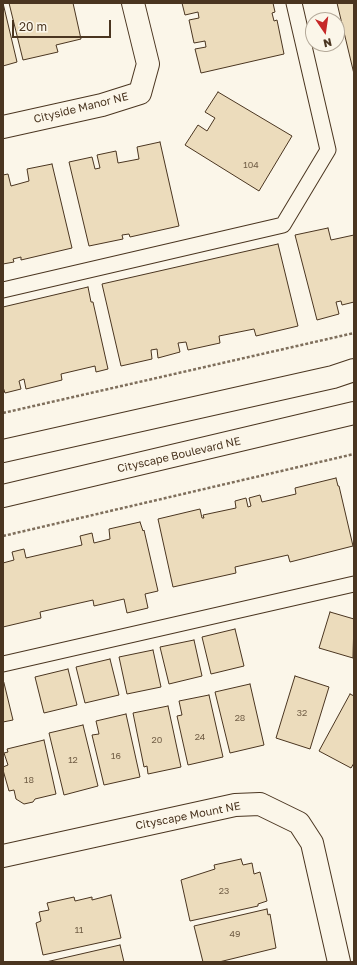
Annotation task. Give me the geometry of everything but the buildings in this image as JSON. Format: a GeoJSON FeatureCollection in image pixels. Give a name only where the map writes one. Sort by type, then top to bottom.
{"type":"FeatureCollection","features":[{"type":"Feature","properties":{"kind":"street","name":"Cityside Manor NE"},"geometry":{"type":"LineString","coordinates":[[3,127],[102,105],[140,93],[148,64],[133,3]]}},
{"type":"Feature","properties":{"kind":"street"},"geometry":{"type":"LineString","coordinates":[[3,451],[333,378],[354,370]]}},
{"type":"Feature","properties":{"kind":"street","name":"Cityscape Boulevard NE"},"geometry":{"type":"LineString","coordinates":[[3,496],[354,413]]}},
{"type":"Feature","properties":{"kind":"street","name":"Cityscape Mount NE"},"geometry":{"type":"LineString","coordinates":[[3,856],[235,805],[260,804],[299,824],[312,843],[339,962]]}},
{"type":"Feature","properties":{"kind":"lane"},"geometry":{"type":"LineString","coordinates":[[3,290],[284,225],[328,150],[294,3]]}},
{"type":"Feature","properties":{"kind":"lane"},"geometry":{"type":"LineString","coordinates":[[3,664],[354,584]]}},
{"type":"Feature","properties":{"kind":"path"},"geometry":{"type":"LineString","coordinates":[[3,413],[354,333]]}},
{"type":"Feature","properties":{"kind":"path"},"geometry":{"type":"LineString","coordinates":[[3,536],[354,454]]}}]}
